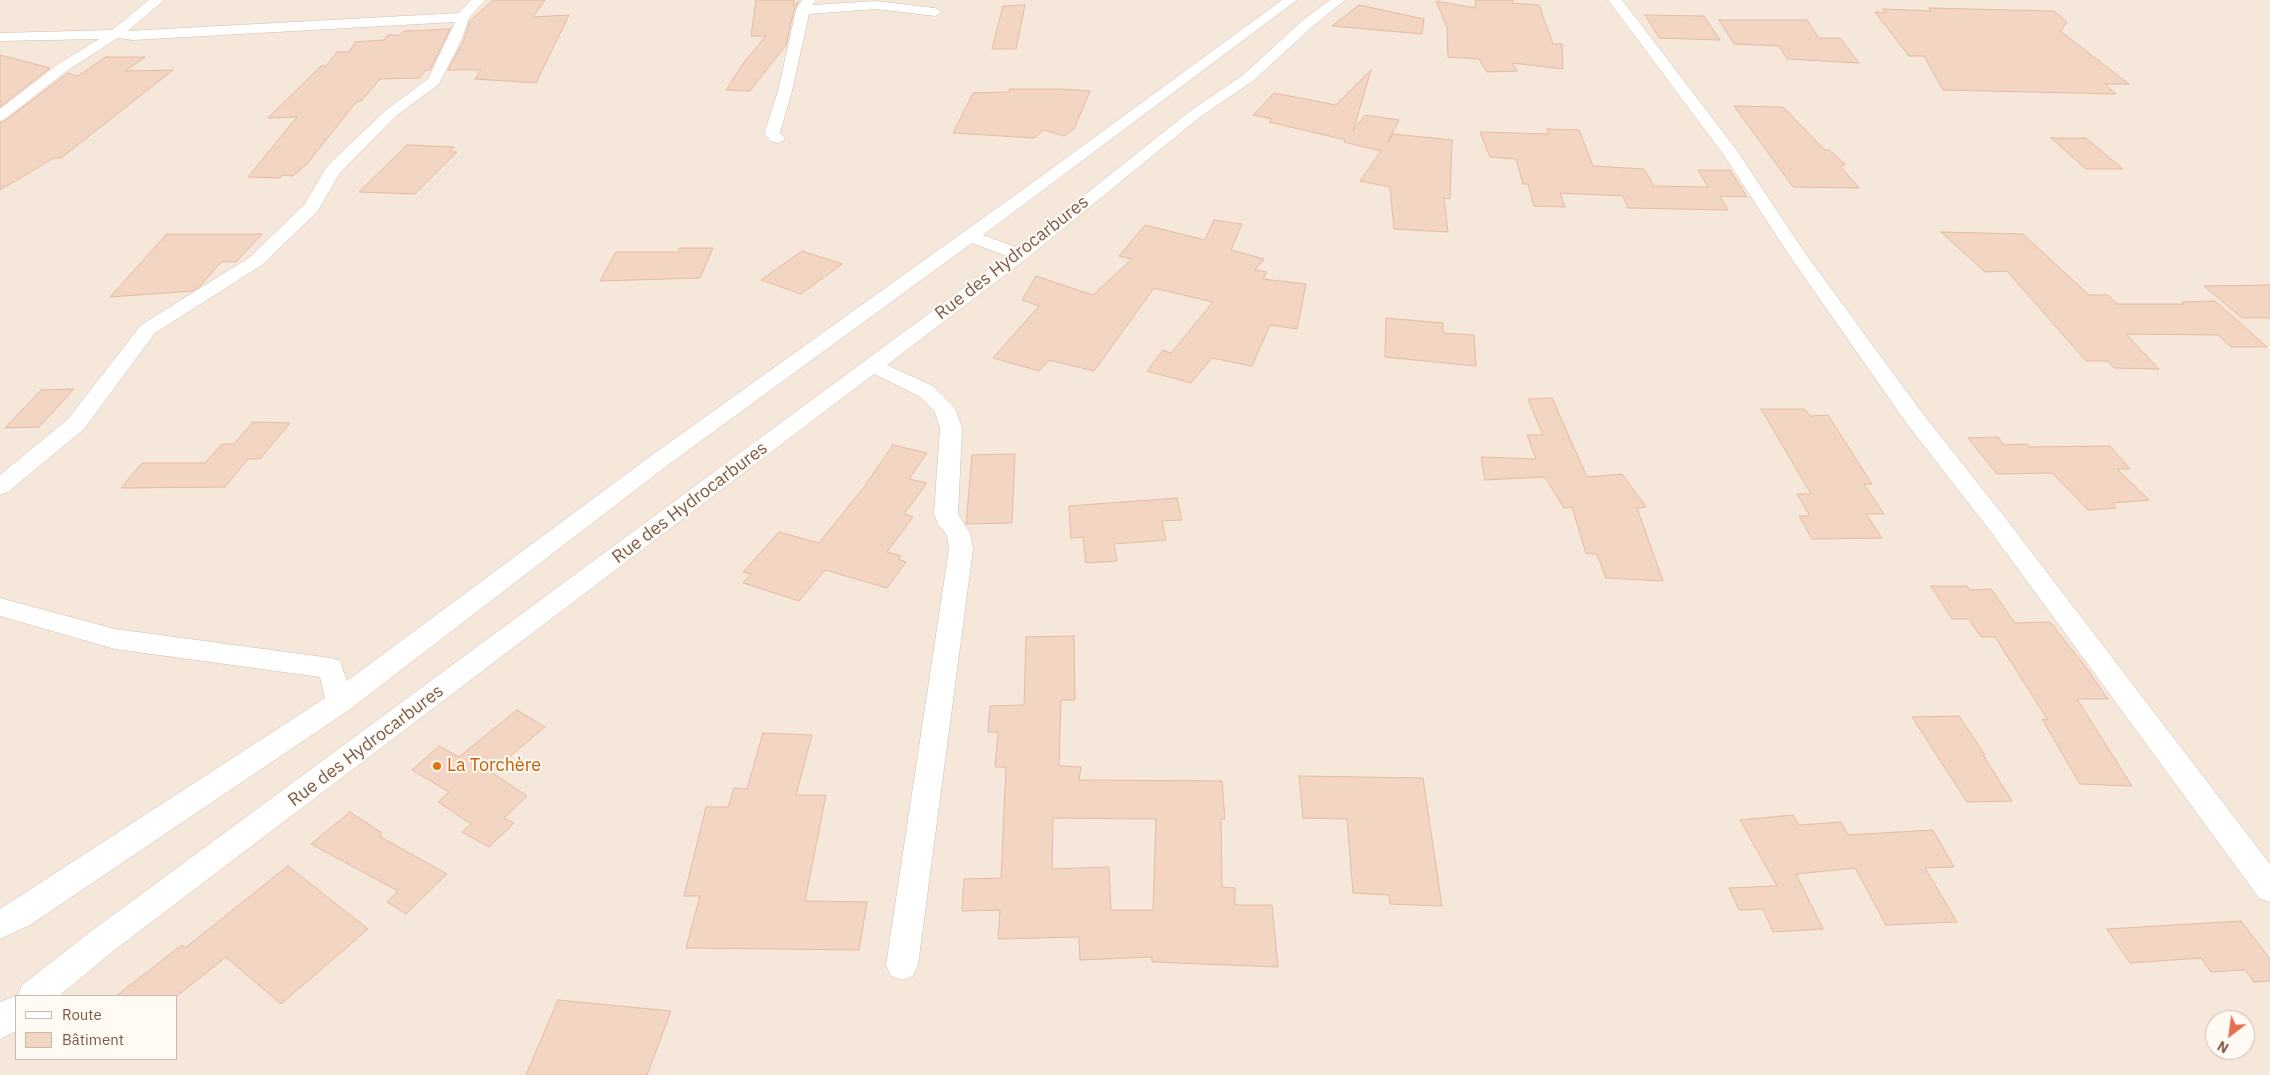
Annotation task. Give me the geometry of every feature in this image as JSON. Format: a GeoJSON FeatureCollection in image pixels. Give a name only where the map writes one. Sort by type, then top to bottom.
{"type":"FeatureCollection","features":[{"type":"Feature","properties":{"kind":"street"},"geometry":{"type":"LineString","coordinates":[[0,116],[62,67],[116,34],[157,0]]}},
{"type":"Feature","properties":{"kind":"street"},"geometry":{"type":"LineString","coordinates":[[0,487],[76,424],[148,328],[256,262],[311,208],[332,170],[391,113],[434,81],[455,39],[463,17],[478,0]]}},
{"type":"Feature","properties":{"kind":"street"},"geometry":{"type":"LineString","coordinates":[[0,925],[19,915],[339,702],[660,460],[970,236],[1290,0]]}},
{"type":"Feature","properties":{"kind":"street","name":"Rue des Hydrocarbures"},"geometry":{"type":"LineString","coordinates":[[35,995],[101,942],[442,689],[871,365],[1020,255],[1195,114],[1248,78],[1308,23],[1338,0]]}},
{"type":"Feature","properties":{"kind":"street"},"geometry":{"type":"LineString","coordinates":[[1615,0],[1730,152],[1798,255],[1915,419],[1999,526],[2270,888]]}},
{"type":"Feature","properties":{"kind":"street"},"geometry":{"type":"LineString","coordinates":[[777,138],[772,134],[785,91],[806,5],[876,5],[935,12]]}},
{"type":"Feature","properties":{"kind":"street"},"geometry":{"type":"LineString","coordinates":[[0,37],[116,34],[133,36],[463,17]]}},
{"type":"Feature","properties":{"kind":"street"},"geometry":{"type":"LineString","coordinates":[[970,236],[1020,255]]}},
{"type":"Feature","properties":{"kind":"street"},"geometry":{"type":"LineString","coordinates":[[871,365],[926,391],[944,408],[951,428],[946,514],[950,524],[958,533],[961,549],[902,965]]}},
{"type":"Feature","properties":{"kind":"street"},"geometry":{"type":"LineString","coordinates":[[0,607],[115,639],[331,668],[339,702]]}},
{"type":"Feature","properties":{"kind":"street"},"geometry":{"type":"LineString","coordinates":[[0,1023],[15,1011]]}},
{"type":"Feature","properties":{"kind":"shaded area"},"geometry":{"type":"Polygon","coordinates":[[[0,0],[2270,0],[2270,1075],[0,1075],[0,0]]]}},
{"type":"Feature","properties":{"kind":"building"},"geometry":{"type":"Polygon","coordinates":[[[493,0],[545,0],[533,17],[569,15],[536,83],[475,79],[481,70],[448,70],[464,40],[470,21],[493,0]]]}},
{"type":"Feature","properties":{"kind":"building"},"geometry":{"type":"Polygon","coordinates":[[[756,0],[794,0],[793,6],[799,1],[794,10],[786,45],[750,91],[726,90],[745,61],[766,36],[751,36],[756,0]]]}},
{"type":"Feature","properties":{"kind":"building"},"geometry":{"type":"Polygon","coordinates":[[[1476,0],[1513,0],[1512,3],[1539,5],[1553,44],[1562,44],[1563,69],[1512,63],[1517,71],[1487,72],[1479,59],[1448,57],[1447,27],[1436,1],[1475,8],[1476,0]]]}},
{"type":"Feature","properties":{"kind":"building"},"geometry":{"type":"Polygon","coordinates":[[[1025,5],[1016,49],[992,49],[1003,6],[1025,5]]]}},
{"type":"Feature","properties":{"kind":"building"},"geometry":{"type":"Polygon","coordinates":[[[1359,5],[1424,19],[1422,34],[1332,26],[1359,5]]]}},
{"type":"Feature","properties":{"kind":"building"},"geometry":{"type":"Polygon","coordinates":[[[1929,8],[2054,11],[2067,22],[2060,31],[2129,84],[2105,84],[2116,94],[1943,90],[1924,56],[1909,56],[1875,12],[1886,13],[1882,9],[1931,11],[1929,8]]]}},
{"type":"Feature","properties":{"kind":"building"},"geometry":{"type":"Polygon","coordinates":[[[1645,15],[1704,16],[1720,40],[1659,38],[1645,15]]]}},
{"type":"Feature","properties":{"kind":"building"},"geometry":{"type":"Polygon","coordinates":[[[1719,20],[1807,20],[1819,38],[1840,38],[1859,63],[1787,59],[1779,46],[1734,44],[1719,20]]]}},
{"type":"Feature","properties":{"kind":"building"},"geometry":{"type":"Polygon","coordinates":[[[450,29],[430,70],[426,70],[419,78],[380,79],[361,101],[356,102],[307,164],[293,176],[282,175],[280,178],[248,177],[297,117],[268,118],[321,66],[326,66],[337,52],[349,52],[355,42],[384,40],[388,35],[400,35],[404,31],[450,29]]]}},
{"type":"Feature","properties":{"kind":"building"},"geometry":{"type":"Polygon","coordinates":[[[0,55],[50,68],[0,107],[0,55]]]}},
{"type":"Feature","properties":{"kind":"building"},"geometry":{"type":"Polygon","coordinates":[[[106,57],[145,57],[125,71],[173,70],[61,158],[54,158],[0,190],[0,123],[68,73],[78,76],[106,57]]]}},
{"type":"Feature","properties":{"kind":"building"},"geometry":{"type":"Polygon","coordinates":[[[1371,70],[1353,131],[1365,115],[1399,120],[1387,143],[1393,134],[1452,140],[1450,199],[1444,198],[1448,232],[1394,229],[1390,187],[1360,181],[1381,151],[1344,142],[1346,140],[1269,122],[1272,119],[1253,115],[1274,93],[1336,105],[1371,70]]]}},
{"type":"Feature","properties":{"kind":"building"},"geometry":{"type":"Polygon","coordinates":[[[1010,89],[1090,91],[1074,129],[1064,136],[1044,130],[1034,138],[953,133],[973,93],[1009,92],[1010,89]]]}},
{"type":"Feature","properties":{"kind":"building"},"geometry":{"type":"Polygon","coordinates":[[[1734,106],[1783,107],[1825,150],[1829,150],[1845,164],[1841,167],[1859,188],[1793,187],[1734,106]]]}},
{"type":"Feature","properties":{"kind":"building"},"geometry":{"type":"Polygon","coordinates":[[[1547,129],[1579,130],[1593,166],[1644,169],[1654,186],[1708,187],[1698,170],[1730,170],[1747,197],[1720,196],[1728,210],[1628,208],[1623,196],[1560,193],[1565,207],[1534,206],[1528,184],[1523,184],[1516,159],[1490,157],[1480,132],[1549,134],[1547,129]]]}},
{"type":"Feature","properties":{"kind":"building"},"geometry":{"type":"Polygon","coordinates":[[[2051,138],[2086,138],[2123,169],[2086,169],[2051,138]]]}},
{"type":"Feature","properties":{"kind":"building"},"geometry":{"type":"Polygon","coordinates":[[[407,145],[454,147],[450,152],[457,152],[415,194],[359,192],[407,145]]]}},
{"type":"Feature","properties":{"kind":"building"},"geometry":{"type":"Polygon","coordinates":[[[1214,220],[1242,224],[1231,250],[1264,259],[1255,270],[1267,272],[1263,279],[1306,284],[1297,329],[1270,325],[1252,366],[1212,358],[1191,383],[1147,371],[1163,350],[1171,353],[1213,302],[1154,288],[1094,371],[1049,360],[1039,371],[993,358],[1039,306],[1022,300],[1036,276],[1093,295],[1132,259],[1119,256],[1145,225],[1205,240],[1214,220]]]}},
{"type":"Feature","properties":{"kind":"building"},"geometry":{"type":"Polygon","coordinates":[[[1941,232],[2023,234],[2089,295],[2108,295],[2117,304],[2184,304],[2182,302],[2215,301],[2267,347],[2231,347],[2218,335],[2126,334],[2159,369],[2114,368],[2108,361],[2086,361],[2007,271],[1985,272],[1941,232]]]}},
{"type":"Feature","properties":{"kind":"building"},"geometry":{"type":"Polygon","coordinates":[[[167,234],[262,234],[236,262],[221,262],[200,286],[193,291],[110,297],[167,234]]]}},
{"type":"Feature","properties":{"kind":"building"},"geometry":{"type":"Polygon","coordinates":[[[680,248],[713,248],[700,278],[600,281],[616,252],[678,252],[680,248]]]}},
{"type":"Feature","properties":{"kind":"building"},"geometry":{"type":"Polygon","coordinates":[[[802,251],[842,264],[801,294],[761,280],[802,251]]]}},
{"type":"Feature","properties":{"kind":"building"},"geometry":{"type":"Polygon","coordinates":[[[2270,285],[2270,318],[2242,318],[2204,286],[2270,285]]]}},
{"type":"Feature","properties":{"kind":"building"},"geometry":{"type":"Polygon","coordinates":[[[1386,318],[1443,323],[1443,333],[1474,335],[1476,366],[1385,357],[1386,318]]]}},
{"type":"Feature","properties":{"kind":"building"},"geometry":{"type":"Polygon","coordinates":[[[74,389],[39,427],[5,428],[41,390],[74,389]]]}},
{"type":"Feature","properties":{"kind":"building"},"geometry":{"type":"Polygon","coordinates":[[[1552,398],[1587,477],[1622,474],[1646,507],[1637,508],[1663,581],[1606,578],[1597,554],[1586,553],[1572,507],[1564,508],[1545,477],[1485,480],[1481,457],[1536,459],[1527,435],[1543,435],[1528,399],[1552,398]]]}},
{"type":"Feature","properties":{"kind":"building"},"geometry":{"type":"Polygon","coordinates":[[[1761,409],[1805,409],[1810,416],[1828,415],[1872,484],[1864,484],[1884,514],[1866,514],[1882,538],[1812,539],[1799,516],[1810,516],[1797,494],[1811,494],[1761,409]]]}},
{"type":"Feature","properties":{"kind":"building"},"geometry":{"type":"Polygon","coordinates":[[[253,422],[290,423],[260,459],[248,459],[225,487],[121,488],[142,463],[205,463],[222,444],[234,444],[253,422]]]}},
{"type":"Feature","properties":{"kind":"building"},"geometry":{"type":"Polygon","coordinates":[[[1998,437],[2004,445],[2027,444],[2029,447],[2110,446],[2130,469],[2117,469],[2149,500],[2112,503],[2116,508],[2088,510],[2052,473],[1997,474],[1968,438],[1998,437]]]}},
{"type":"Feature","properties":{"kind":"building"},"geometry":{"type":"Polygon","coordinates":[[[893,445],[927,453],[909,479],[927,483],[904,514],[913,517],[887,552],[901,556],[898,559],[906,562],[887,588],[825,570],[799,601],[743,583],[751,574],[743,572],[779,532],[819,543],[864,487],[893,445]]]}},
{"type":"Feature","properties":{"kind":"building"},"geometry":{"type":"Polygon","coordinates":[[[1015,454],[1012,523],[966,524],[972,455],[1015,454]]]}},
{"type":"Feature","properties":{"kind":"building"},"geometry":{"type":"Polygon","coordinates":[[[1177,498],[1182,520],[1162,521],[1166,540],[1114,544],[1117,561],[1086,563],[1083,537],[1071,538],[1069,506],[1177,498]]]}},
{"type":"Feature","properties":{"kind":"building"},"geometry":{"type":"Polygon","coordinates":[[[1931,586],[1967,586],[1970,590],[1991,589],[2015,623],[2050,622],[2108,699],[2077,699],[2132,786],[2080,784],[2042,719],[2048,720],[1995,637],[1981,637],[1969,619],[1952,619],[1931,586]]]}},
{"type":"Feature","properties":{"kind":"building"},"geometry":{"type":"Polygon","coordinates":[[[1074,636],[1075,700],[1061,700],[1059,766],[1081,767],[1079,780],[1222,781],[1225,819],[1221,819],[1222,887],[1235,888],[1235,905],[1272,905],[1278,967],[1152,962],[1152,957],[1080,960],[1079,937],[998,939],[1000,910],[962,911],[964,879],[1001,878],[1006,767],[995,767],[998,732],[988,732],[990,706],[1024,705],[1026,637],[1074,636]],[[1053,818],[1052,869],[1109,867],[1111,910],[1153,910],[1156,819],[1053,818]]]}},
{"type":"Feature","properties":{"kind":"building"},"geometry":{"type":"Polygon","coordinates":[[[517,710],[545,727],[491,772],[527,796],[504,818],[514,823],[489,847],[462,832],[471,824],[438,802],[449,792],[412,770],[439,746],[459,757],[517,710]]]}},
{"type":"Feature","properties":{"kind":"building"},"geometry":{"type":"Polygon","coordinates":[[[1959,716],[2012,801],[1967,802],[1912,717],[1959,716]]]}},
{"type":"Feature","properties":{"kind":"building"},"geometry":{"type":"Polygon","coordinates":[[[763,733],[812,735],[796,795],[826,795],[805,901],[867,902],[859,950],[686,948],[700,896],[684,896],[706,807],[728,807],[734,788],[747,789],[763,733]]]}},
{"type":"Feature","properties":{"kind":"building"},"geometry":{"type":"Polygon","coordinates":[[[1299,776],[1423,778],[1442,906],[1390,904],[1389,895],[1353,893],[1347,819],[1303,818],[1299,776]]]}},
{"type":"Feature","properties":{"kind":"building"},"geometry":{"type":"Polygon","coordinates":[[[350,812],[382,833],[379,836],[447,874],[406,914],[387,902],[398,891],[311,844],[350,812]]]}},
{"type":"Feature","properties":{"kind":"building"},"geometry":{"type":"Polygon","coordinates":[[[1793,815],[1799,825],[1841,822],[1848,835],[1933,830],[1954,867],[1925,868],[1957,922],[1886,925],[1855,868],[1796,874],[1823,929],[1773,932],[1763,909],[1739,910],[1729,888],[1777,886],[1740,820],[1793,815]]]}},
{"type":"Feature","properties":{"kind":"building"},"geometry":{"type":"Polygon","coordinates":[[[288,866],[368,929],[281,1004],[226,957],[178,995],[117,995],[182,945],[185,948],[288,866]]]}},
{"type":"Feature","properties":{"kind":"building"},"geometry":{"type":"Polygon","coordinates":[[[2241,921],[2270,959],[2270,981],[2254,982],[2245,970],[2211,972],[2201,958],[2130,963],[2107,929],[2241,921]]]}},
{"type":"Feature","properties":{"kind":"building"},"geometry":{"type":"Polygon","coordinates":[[[558,1000],[671,1011],[647,1075],[526,1075],[558,1000]]]}},
{"type":"Feature","properties":{"kind":"place","name":"La Torchère"},"geometry":{"type":"Point","coordinates":[437,766]}}]}
